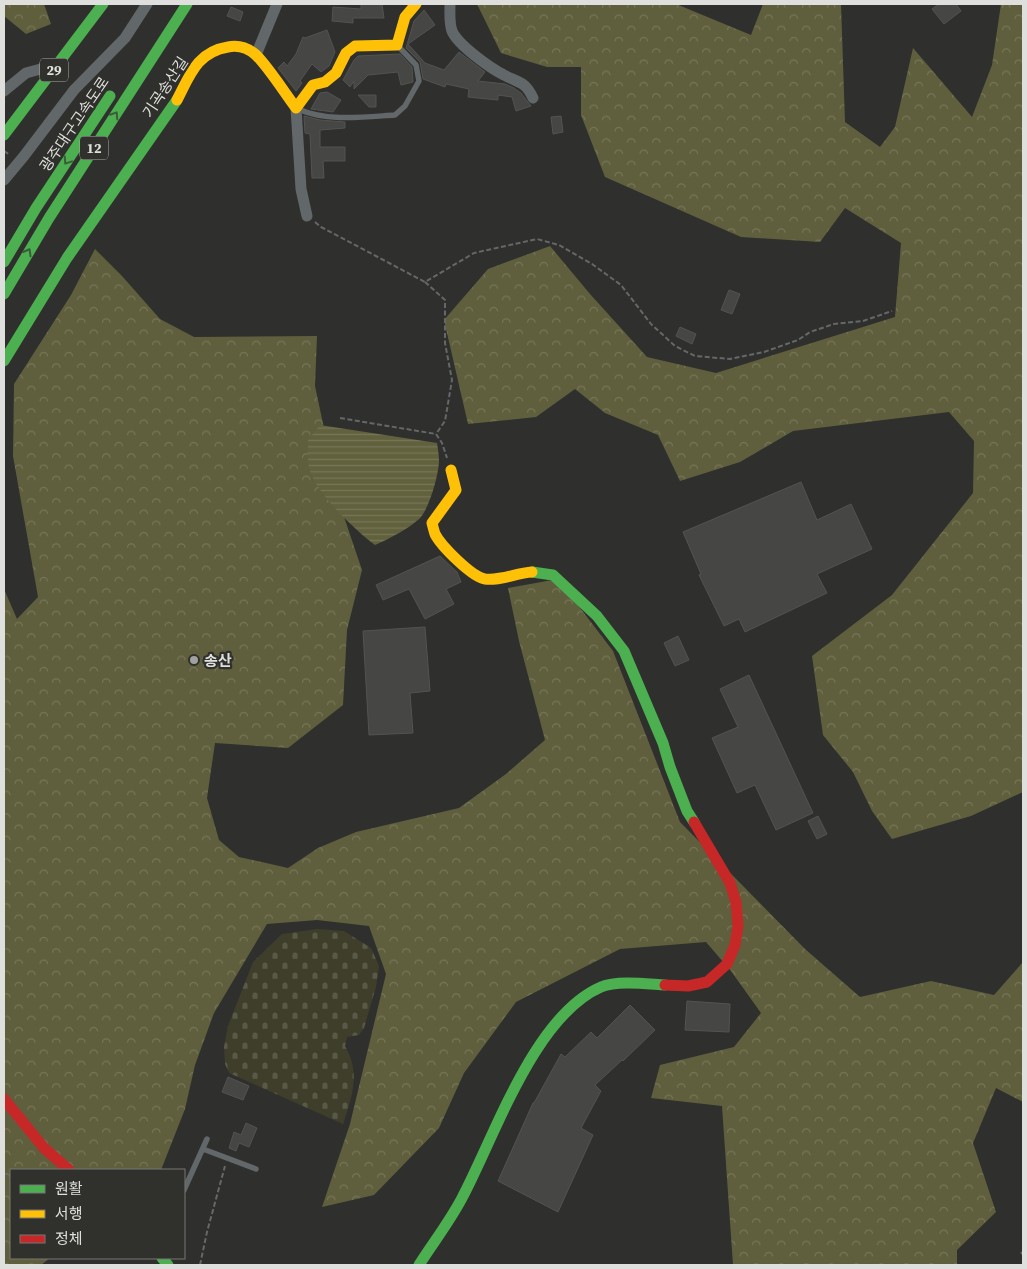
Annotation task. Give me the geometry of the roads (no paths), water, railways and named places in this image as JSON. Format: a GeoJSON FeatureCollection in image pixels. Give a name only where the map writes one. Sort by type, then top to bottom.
{"type":"FeatureCollection","features":[{"type":"Feature","properties":{"kind":"main road","name":"29"},"geometry":{"type":"LineString","coordinates":[[4,135],[103,4]]}},
{"type":"Feature","properties":{"kind":"main road","name":"광주대구고속도로"},"geometry":{"type":"LineString","coordinates":[[4,294],[49,218],[187,4]]}},
{"type":"Feature","properties":{"kind":"main road"},"geometry":{"type":"LineString","coordinates":[[256,55],[296,108],[313,86],[325,82],[336,73],[346,54],[355,46],[397,45],[404,18],[410,8],[416,4]]}},
{"type":"Feature","properties":{"kind":"main road","name":"기곡송산길"},"geometry":{"type":"LineString","coordinates":[[4,360],[67,258],[176,102],[192,71],[203,57],[215,49],[234,46],[246,48],[256,55]]}},
{"type":"Feature","properties":{"kind":"main road","name":"광주대구고속도로"},"geometry":{"type":"LineString","coordinates":[[4,262],[36,208],[117,85]]}},
{"type":"Feature","properties":{"kind":"main road"},"geometry":{"type":"LineString","coordinates":[[419,1265],[462,1199],[479,1160],[528,1064],[554,1024],[583,997],[603,986],[626,983],[688,986],[707,982],[728,964],[735,945],[738,926],[736,902],[730,883],[687,811],[663,743],[624,651],[597,616],[552,575],[530,572],[502,578],[484,578],[471,572],[443,545],[435,534],[432,523],[456,490],[452,470]]}},
{"type":"Feature","properties":{"kind":"main road"},"geometry":{"type":"LineString","coordinates":[[4,1099],[44,1148],[68,1169]]}},
{"type":"Feature","properties":{"kind":"street"},"geometry":{"type":"LineString","coordinates":[[4,180],[74,90],[125,38],[146,4]]}},
{"type":"Feature","properties":{"kind":"street"},"geometry":{"type":"LineString","coordinates":[[256,55],[277,4]]}},
{"type":"Feature","properties":{"kind":"street"},"geometry":{"type":"LineString","coordinates":[[450,4],[451,28],[455,38],[479,59],[504,76],[521,82],[528,88],[533,98]]}},
{"type":"Feature","properties":{"kind":"street"},"geometry":{"type":"LineString","coordinates":[[4,91],[26,73],[59,64]]}},
{"type":"Feature","properties":{"kind":"street"},"geometry":{"type":"LineString","coordinates":[[296,108],[301,189],[307,216]]}},
{"type":"Feature","properties":{"kind":"lane"},"geometry":{"type":"LineString","coordinates":[[296,108],[306,113],[324,116],[395,115],[405,106],[420,81],[416,65],[397,45]]}},
{"type":"Feature","properties":{"kind":"lane"},"geometry":{"type":"LineString","coordinates":[[185,1188],[207,1140]]}},
{"type":"Feature","properties":{"kind":"lane"},"geometry":{"type":"LineString","coordinates":[[203,1148],[256,1169]]}},
{"type":"Feature","properties":{"kind":"place","name":"송산"},"geometry":{"type":"Point","coordinates":[194,660]}}]}
